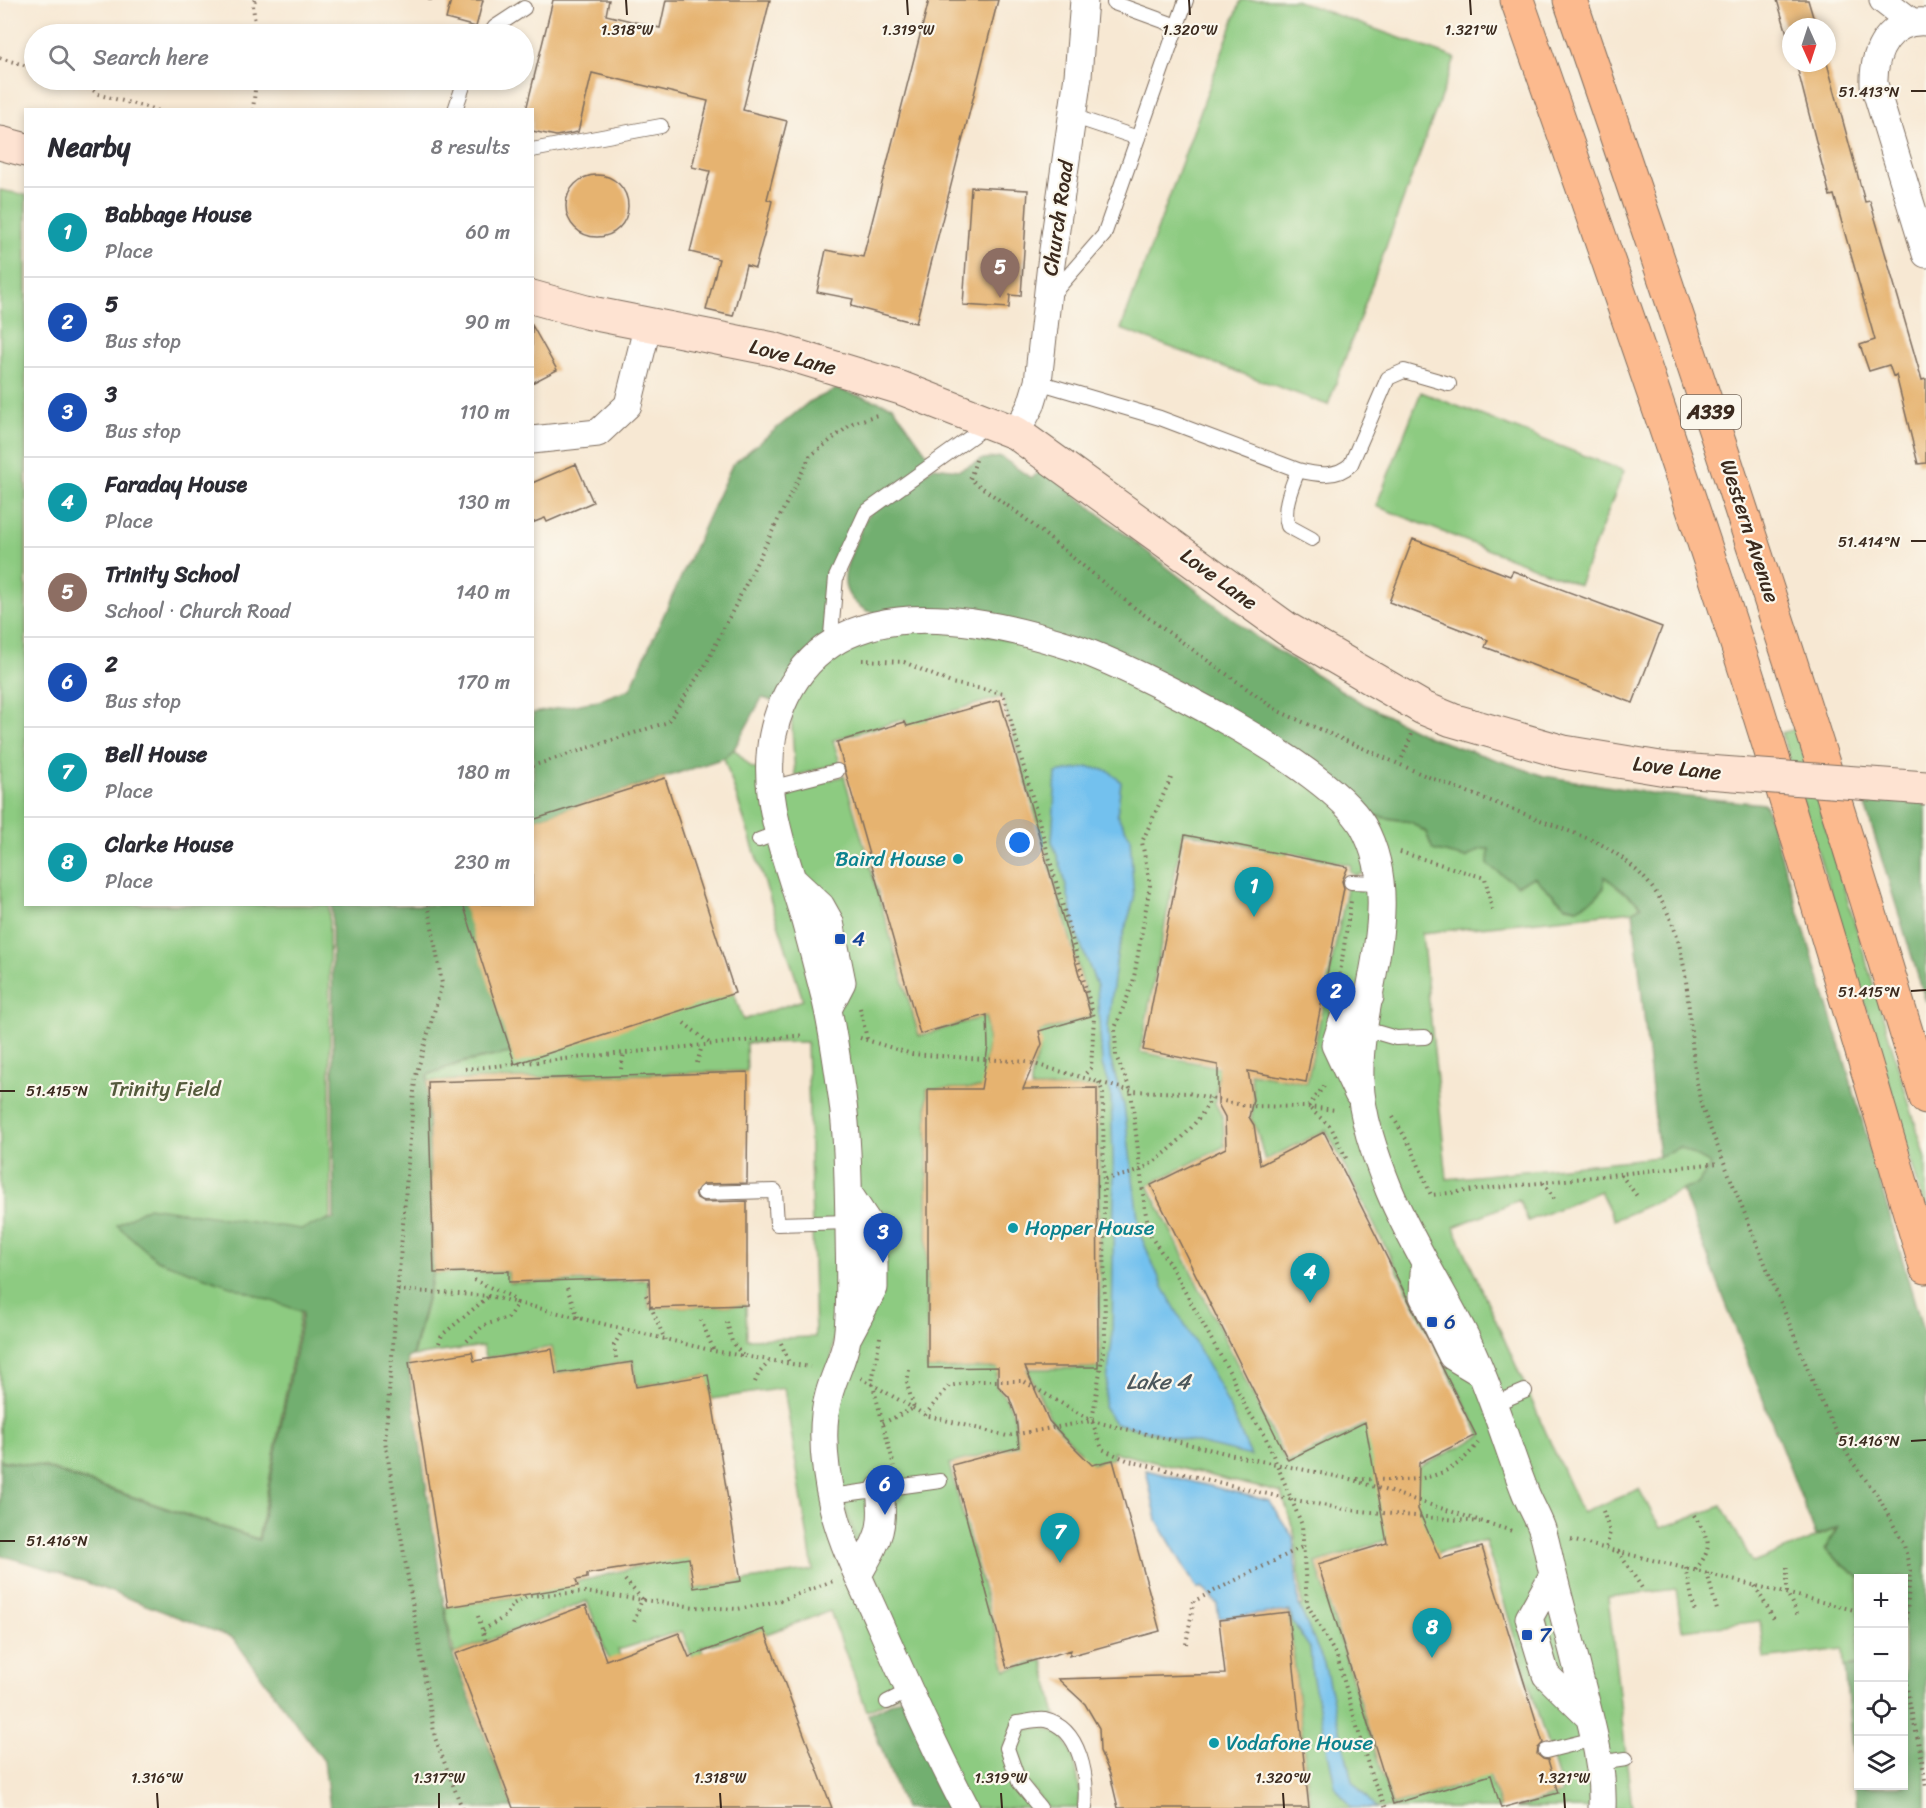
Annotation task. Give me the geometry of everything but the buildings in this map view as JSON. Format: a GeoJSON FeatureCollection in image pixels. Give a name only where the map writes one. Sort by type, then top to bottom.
{"type":"FeatureCollection","features":[{"type":"Feature","properties":{"kind":"highway","name":"A339"},"geometry":{"type":"LineString","coordinates":[[1517,0],[1602,242],[1759,715],[1926,1267]]}},
{"type":"Feature","properties":{"kind":"highway","name":"Western Avenue"},"geometry":{"type":"LineString","coordinates":[[1570,0],[1686,336],[1844,826],[1926,1098]]}},
{"type":"Feature","properties":{"kind":"street","name":"Church Road"},"geometry":{"type":"LineString","coordinates":[[1003,428],[1031,405],[1038,382],[1072,116],[1084,0]]}},
{"type":"Feature","properties":{"kind":"street"},"geometry":{"type":"LineString","coordinates":[[1883,0],[1918,22]]}},
{"type":"Feature","properties":{"kind":"street"},"geometry":{"type":"LineString","coordinates":[[1918,22],[1901,25],[1879,51],[1874,67],[1874,84],[1926,254]]}},
{"type":"Feature","properties":{"kind":"street"},"geometry":{"type":"LineString","coordinates":[[0,143],[24,149]]}},
{"type":"Feature","properties":{"kind":"street","name":"Love Lane"},"geometry":{"type":"LineString","coordinates":[[534,298],[586,312],[773,349],[901,388],[1003,428],[1287,629],[1423,708],[1452,720],[1564,752],[1666,769],[1926,788]]}},
{"type":"Feature","properties":{"kind":"street"},"geometry":{"type":"LineString","coordinates":[[534,440],[598,433],[628,405],[648,324]]}},
{"type":"Feature","properties":{"kind":"street"},"geometry":{"type":"LineString","coordinates":[[847,1338],[850,1287],[849,1194],[843,1104],[830,1021],[791,878],[769,837],[770,753],[782,705],[810,663],[830,646],[849,635],[891,621],[941,619],[1014,629],[1086,652],[1174,693],[1252,737],[1321,782],[1356,814],[1372,844],[1379,883],[1380,937],[1360,1061],[1364,1107]]}},
{"type":"Feature","properties":{"kind":"street"},"geometry":{"type":"LineString","coordinates":[[1370,997],[1346,1011],[1335,1045],[1364,1107],[1390,1192],[1482,1374],[1525,1491],[1542,1529],[1594,1740],[1602,1808]]}},
{"type":"Feature","properties":{"kind":"street"},"geometry":{"type":"LineString","coordinates":[[849,1194],[870,1226],[874,1244],[874,1288],[847,1338],[824,1411],[823,1488],[839,1527],[847,1577],[898,1696],[941,1761],[966,1808]]}},
{"type":"Feature","properties":{"kind":"street"},"geometry":{"type":"LineString","coordinates":[[847,1577],[880,1535],[887,1488]]}},
{"type":"Feature","properties":{"kind":"lane"},"geometry":{"type":"LineString","coordinates":[[1047,301],[1104,235],[1186,0]]}},
{"type":"Feature","properties":{"kind":"lane"},"geometry":{"type":"LineString","coordinates":[[1114,3],[1177,26]]}},
{"type":"Feature","properties":{"kind":"lane"},"geometry":{"type":"LineString","coordinates":[[500,24],[524,8]]}},
{"type":"Feature","properties":{"kind":"lane"},"geometry":{"type":"LineString","coordinates":[[456,108],[462,90]]}},
{"type":"Feature","properties":{"kind":"lane"},"geometry":{"type":"LineString","coordinates":[[1072,116],[1138,138]]}},
{"type":"Feature","properties":{"kind":"lane"},"geometry":{"type":"LineString","coordinates":[[534,150],[661,126]]}},
{"type":"Feature","properties":{"kind":"lane"},"geometry":{"type":"LineString","coordinates":[[1038,382],[1160,418],[1298,470],[1321,474],[1345,470],[1358,450],[1385,384],[1395,373],[1404,371],[1420,374],[1449,384]]}},
{"type":"Feature","properties":{"kind":"lane"},"geometry":{"type":"LineString","coordinates":[[830,646],[836,577],[866,512],[1003,428]]}},
{"type":"Feature","properties":{"kind":"lane"},"geometry":{"type":"LineString","coordinates":[[1298,470],[1288,499],[1286,519],[1288,526],[1312,539]]}},
{"type":"Feature","properties":{"kind":"lane"},"geometry":{"type":"LineString","coordinates":[[770,788],[837,771]]}},
{"type":"Feature","properties":{"kind":"lane"},"geometry":{"type":"LineString","coordinates":[[1351,882],[1379,883]]}},
{"type":"Feature","properties":{"kind":"lane"},"geometry":{"type":"LineString","coordinates":[[1365,1029],[1396,1038],[1425,1037]]}},
{"type":"Feature","properties":{"kind":"lane"},"geometry":{"type":"LineString","coordinates":[[704,1193],[776,1191],[777,1224],[849,1222]]}},
{"type":"Feature","properties":{"kind":"lane"},"geometry":{"type":"LineString","coordinates":[[1494,1404],[1525,1391]]}},
{"type":"Feature","properties":{"kind":"lane"},"geometry":{"type":"LineString","coordinates":[[823,1488],[887,1488],[940,1481]]}},
{"type":"Feature","properties":{"kind":"lane"},"geometry":{"type":"LineString","coordinates":[[1040,1808],[1018,1782],[1007,1748],[1017,1723],[1045,1720],[1066,1730],[1080,1756],[1086,1794],[1085,1808]]}},
{"type":"Feature","properties":{"kind":"lane"},"geometry":{"type":"LineString","coordinates":[[1546,1751],[1594,1740],[1626,1759]]}},
{"type":"Feature","properties":{"kind":"path"},"geometry":{"type":"LineString","coordinates":[[255,0],[253,5],[255,24]]}},
{"type":"Feature","properties":{"kind":"path"},"geometry":{"type":"LineString","coordinates":[[0,58],[24,65]]}},
{"type":"Feature","properties":{"kind":"path"},"geometry":{"type":"LineString","coordinates":[[94,90],[100,94],[150,108]]}},
{"type":"Feature","properties":{"kind":"path"},"geometry":{"type":"LineString","coordinates":[[253,108],[255,90]]}},
{"type":"Feature","properties":{"kind":"path"},"geometry":{"type":"LineString","coordinates":[[534,765],[668,722],[706,664],[810,456],[853,423],[884,412]]}},
{"type":"Feature","properties":{"kind":"path"},"geometry":{"type":"LineString","coordinates":[[1003,428],[970,479],[1022,516],[1132,606],[1278,711],[1426,776],[1597,842],[1623,856],[1647,882],[1667,909],[1685,964],[1693,1071],[1702,1108],[1819,1397],[1850,1459],[1878,1496],[1904,1545],[1910,1570],[1908,1590]]}},
{"type":"Feature","properties":{"kind":"path"},"geometry":{"type":"LineString","coordinates":[[830,646],[849,660],[904,662],[951,682],[1003,693],[1094,1017],[1091,1068],[1084,1076]]}},
{"type":"Feature","properties":{"kind":"path"},"geometry":{"type":"LineString","coordinates":[[1171,778],[1142,842],[1150,885],[1133,983],[1115,1028],[1116,1056],[1131,1091],[1140,1170],[1151,1237],[1169,1263],[1230,1373],[1246,1408],[1265,1436],[1289,1499],[1302,1525],[1307,1604],[1337,1657],[1371,1775],[1386,1808]]}},
{"type":"Feature","properties":{"kind":"path"},"geometry":{"type":"LineString","coordinates":[[1372,844],[1485,878],[1493,914]]}},
{"type":"Feature","properties":{"kind":"path"},"geometry":{"type":"LineString","coordinates":[[428,906],[442,984],[415,1079],[385,1441],[435,1738],[462,1808]]}},
{"type":"Feature","properties":{"kind":"path"},"geometry":{"type":"LineString","coordinates":[[465,1069],[712,1045],[830,1021],[867,1039],[912,1054],[1027,1062],[1084,1076],[1131,1091],[1188,1093],[1246,1106],[1364,1107],[1396,1118],[1431,1195],[1718,1163]]}},
{"type":"Feature","properties":{"kind":"path"},"geometry":{"type":"LineString","coordinates":[[684,1023],[712,1045]]}},
{"type":"Feature","properties":{"kind":"path"},"geometry":{"type":"LineString","coordinates":[[697,1063],[702,1046]]}},
{"type":"Feature","properties":{"kind":"path"},"geometry":{"type":"LineString","coordinates":[[621,1069],[624,1053]]}},
{"type":"Feature","properties":{"kind":"path"},"geometry":{"type":"LineString","coordinates":[[1099,1081],[1103,1094],[1105,1179],[1105,1340],[1092,1421],[1102,1449],[1129,1461],[1289,1499],[1350,1510],[1490,1523]]}},
{"type":"Feature","properties":{"kind":"path"},"geometry":{"type":"LineString","coordinates":[[1105,1179],[1140,1170],[1186,1134],[1204,1114],[1211,1098]]}},
{"type":"Feature","properties":{"kind":"path"},"geometry":{"type":"LineString","coordinates":[[1621,1175],[1637,1196]]}},
{"type":"Feature","properties":{"kind":"path"},"geometry":{"type":"LineString","coordinates":[[1543,1183],[1554,1199]]}},
{"type":"Feature","properties":{"kind":"path"},"geometry":{"type":"LineString","coordinates":[[471,1279],[510,1296],[518,1304]]}},
{"type":"Feature","properties":{"kind":"path"},"geometry":{"type":"LineString","coordinates":[[567,1288],[579,1320]]}},
{"type":"Feature","properties":{"kind":"path"},"geometry":{"type":"LineString","coordinates":[[398,1290],[489,1296],[579,1320],[714,1351],[769,1362],[837,1369],[872,1382],[925,1415],[1007,1436],[1092,1421]]}},
{"type":"Feature","properties":{"kind":"path"},"geometry":{"type":"LineString","coordinates":[[646,1295],[665,1340]]}},
{"type":"Feature","properties":{"kind":"path"},"geometry":{"type":"LineString","coordinates":[[439,1343],[442,1335],[489,1296]]}},
{"type":"Feature","properties":{"kind":"path"},"geometry":{"type":"LineString","coordinates":[[466,1341],[484,1325],[507,1318],[518,1304]]}},
{"type":"Feature","properties":{"kind":"path"},"geometry":{"type":"LineString","coordinates":[[701,1320],[714,1351]]}},
{"type":"Feature","properties":{"kind":"path"},"geometry":{"type":"LineString","coordinates":[[727,1322],[732,1342],[743,1357]]}},
{"type":"Feature","properties":{"kind":"path"},"geometry":{"type":"LineString","coordinates":[[881,1329],[872,1382],[893,1462],[887,1488]]}},
{"type":"Feature","properties":{"kind":"path"},"geometry":{"type":"LineString","coordinates":[[616,1358],[614,1345],[623,1330]]}},
{"type":"Feature","properties":{"kind":"path"},"geometry":{"type":"LineString","coordinates":[[781,1342],[790,1365]]}},
{"type":"Feature","properties":{"kind":"path"},"geometry":{"type":"LineString","coordinates":[[755,1382],[759,1373],[769,1362]]}},
{"type":"Feature","properties":{"kind":"path"},"geometry":{"type":"LineString","coordinates":[[909,1370],[907,1384],[914,1408]]}},
{"type":"Feature","properties":{"kind":"path"},"geometry":{"type":"LineString","coordinates":[[925,1415],[949,1386],[978,1381],[1023,1381],[1092,1421],[1276,1465]]}},
{"type":"Feature","properties":{"kind":"path"},"geometry":{"type":"LineString","coordinates":[[883,1423],[914,1408]]}},
{"type":"Feature","properties":{"kind":"path"},"geometry":{"type":"LineString","coordinates":[[1603,1511],[1610,1532],[1606,1549]]}},
{"type":"Feature","properties":{"kind":"path"},"geometry":{"type":"LineString","coordinates":[[1694,1515],[1709,1540],[1707,1556],[1695,1570]]}},
{"type":"Feature","properties":{"kind":"path"},"geometry":{"type":"LineString","coordinates":[[1186,1644],[1194,1601],[1302,1547]]}},
{"type":"Feature","properties":{"kind":"path"},"geometry":{"type":"LineString","coordinates":[[1618,1551],[1642,1588]]}},
{"type":"Feature","properties":{"kind":"path"},"geometry":{"type":"LineString","coordinates":[[1788,1567],[1787,1593],[1798,1616]]}},
{"type":"Feature","properties":{"kind":"path"},"geometry":{"type":"LineString","coordinates":[[1686,1568],[1695,1613]]}},
{"type":"Feature","properties":{"kind":"path"},"geometry":{"type":"LineString","coordinates":[[1707,1573],[1717,1610]]}},
{"type":"Feature","properties":{"kind":"path"},"geometry":{"type":"LineString","coordinates":[[483,1630],[506,1616],[513,1604],[528,1596],[585,1592],[738,1609],[779,1601],[847,1577]]}},
{"type":"Feature","properties":{"kind":"path"},"geometry":{"type":"LineString","coordinates":[[625,1580],[642,1599]]}},
{"type":"Feature","properties":{"kind":"path"},"geometry":{"type":"LineString","coordinates":[[1755,1585],[1774,1619]]}},
{"type":"Feature","properties":{"kind":"path"},"geometry":{"type":"LineString","coordinates":[[634,1622],[642,1599]]}},
{"type":"Feature","properties":{"kind":"path"},"geometry":{"type":"LineString","coordinates":[[478,1616],[486,1642]]}},
{"type":"Feature","properties":{"kind":"path"},"geometry":{"type":"LineString","coordinates":[[1905,1682],[1907,1701],[1922,1751],[1926,1789]]}},
{"type":"Feature","properties":{"kind":"green space"},"geometry":{"type":"Polygon","coordinates":[[[1241,0],[1295,0],[1455,58],[1328,405],[1121,329],[1241,0]]]}},
{"type":"Feature","properties":{"kind":"green space","name":"Trinity Field"},"geometry":{"type":"Polygon","coordinates":[[[0,190],[24,195],[24,906],[329,906],[331,1217],[297,1248],[301,1312],[258,1539],[43,1466],[0,1460],[0,190]]]}},
{"type":"Feature","properties":{"kind":"green space"},"geometry":{"type":"Polygon","coordinates":[[[837,389],[893,406],[931,459],[862,510],[831,576],[824,643],[777,702],[762,698],[734,749],[724,758],[534,820],[534,713],[596,701],[630,689],[732,465],[809,402],[837,389]]]}},
{"type":"Feature","properties":{"kind":"green space"},"geometry":{"type":"Polygon","coordinates":[[[1421,392],[1624,471],[1579,585],[1376,506],[1421,392]]]}},
{"type":"Feature","properties":{"kind":"green space"},"geometry":{"type":"Polygon","coordinates":[[[1001,457],[1031,478],[1043,470],[1260,640],[1360,702],[1429,737],[1544,776],[1656,794],[1765,804],[1839,1041],[1926,1341],[1926,1808],[1857,1808],[1855,1790],[1908,1790],[1908,1574],[1855,1574],[1825,1550],[1838,1527],[1816,1536],[1682,1190],[1698,1184],[1711,1164],[1679,1147],[1659,1157],[1633,911],[1642,906],[1604,876],[1604,888],[1595,898],[1577,908],[1565,905],[1534,877],[1517,885],[1488,865],[1489,849],[1481,849],[1466,858],[1433,850],[1426,832],[1411,822],[1360,813],[1136,667],[867,611],[856,604],[846,588],[846,570],[869,514],[891,495],[934,467],[959,470],[983,459],[1001,457]]]}},
{"type":"Feature","properties":{"kind":"green space"},"geometry":{"type":"Polygon","coordinates":[[[977,628],[1132,676],[1338,800],[1371,864],[1364,873],[1356,876],[1350,872],[1351,865],[1288,852],[1287,856],[1266,852],[1266,849],[1183,832],[1140,1052],[1219,1067],[1215,1103],[1223,1118],[1224,1143],[1227,1145],[1148,1185],[1287,1463],[1368,1423],[1396,1537],[1316,1563],[1392,1805],[1469,1783],[1468,1777],[1488,1771],[1500,1808],[1310,1808],[1289,1612],[1302,1605],[1295,1536],[1282,1493],[1113,1452],[1114,1458],[1059,1473],[1081,1453],[1051,1420],[1027,1369],[1100,1368],[1098,1088],[1031,1088],[1032,1073],[1040,1046],[1039,1032],[1092,1016],[1002,697],[927,718],[939,758],[919,764],[905,719],[833,740],[840,763],[795,776],[791,711],[801,684],[871,631],[977,628]]]}},
{"type":"Feature","properties":{"kind":"green space"},"geometry":{"type":"Polygon","coordinates":[[[1796,729],[1926,1159],[1926,1213],[1881,1056],[1781,733],[1796,729]]]}},
{"type":"Feature","properties":{"kind":"green space"},"geometry":{"type":"Polygon","coordinates":[[[734,749],[751,767],[769,773],[802,914],[848,1220],[822,1438],[907,1690],[867,1711],[830,1611],[766,1634],[764,1630],[701,1647],[704,1657],[693,1661],[682,1631],[618,1650],[630,1684],[619,1688],[587,1601],[454,1654],[445,1607],[512,1597],[511,1592],[590,1579],[689,1553],[694,1589],[813,1570],[784,1388],[712,1399],[707,1375],[637,1386],[633,1361],[556,1373],[552,1347],[485,1358],[483,1346],[413,1356],[434,1273],[508,1272],[509,1283],[648,1280],[649,1308],[746,1305],[747,1339],[815,1337],[807,1042],[746,1043],[747,1071],[428,1081],[428,1075],[462,1063],[515,1052],[734,993],[743,1020],[803,1000],[724,758],[734,749]]]}},
{"type":"Feature","properties":{"kind":"green space"},"geometry":{"type":"Polygon","coordinates":[[[844,776],[919,1036],[986,1016],[988,1047],[985,1063],[991,1066],[1000,1088],[927,1089],[927,1368],[1009,1368],[996,1375],[996,1386],[1012,1410],[1017,1439],[1024,1444],[949,1464],[1006,1670],[1043,1660],[1056,1716],[1015,1722],[1005,1748],[1038,1808],[968,1808],[833,1500],[851,1193],[807,890],[773,795],[844,776]]]}},
{"type":"Feature","properties":{"kind":"green space"},"geometry":{"type":"Polygon","coordinates":[[[1926,801],[1926,1002],[1864,802],[1926,801]]]}},
{"type":"Feature","properties":{"kind":"green space"},"geometry":{"type":"Polygon","coordinates":[[[1360,814],[1411,822],[1426,833],[1433,850],[1466,858],[1481,849],[1489,849],[1488,865],[1518,885],[1534,877],[1565,906],[1577,908],[1595,898],[1604,888],[1604,876],[1641,906],[1633,911],[1422,933],[1447,1179],[1658,1157],[1680,1147],[1711,1164],[1698,1184],[1614,1220],[1600,1191],[1528,1221],[1519,1200],[1454,1227],[1582,1513],[1639,1489],[1660,1528],[1722,1506],[1753,1563],[1836,1529],[1824,1550],[1854,1574],[1854,1666],[1844,1667],[1843,1649],[1764,1659],[1760,1621],[1682,1630],[1676,1589],[1608,1597],[1632,1808],[1604,1808],[1593,1717],[1469,1339],[1364,1099],[1380,954],[1360,814]]]}},
{"type":"Feature","properties":{"kind":"green space"},"geometry":{"type":"Polygon","coordinates":[[[1347,888],[1378,891],[1379,937],[1334,1045],[1479,1376],[1548,1574],[1524,1616],[1587,1719],[1600,1808],[1516,1808],[1562,1793],[1485,1540],[1428,1556],[1408,1473],[1481,1436],[1326,1130],[1265,1160],[1256,1128],[1251,1119],[1254,1100],[1250,1073],[1307,1083],[1347,888]]]}},
{"type":"Feature","properties":{"kind":"green space"},"geometry":{"type":"Polygon","coordinates":[[[332,906],[464,906],[515,1052],[462,1062],[427,1075],[433,1273],[412,1356],[407,1358],[451,1650],[513,1808],[330,1808],[324,1761],[233,1638],[59,1572],[0,1555],[0,1461],[42,1467],[259,1540],[303,1312],[157,1260],[117,1225],[148,1207],[301,1229],[334,1219],[332,906]]]}},
{"type":"Feature","properties":{"kind":"green space"},"geometry":{"type":"Polygon","coordinates":[[[1553,1612],[1572,1681],[1557,1671],[1545,1631],[1548,1613],[1553,1612]]]}},
{"type":"Feature","properties":{"kind":"green space"},"geometry":{"type":"Polygon","coordinates":[[[1854,1666],[1854,1773],[1845,1667],[1854,1666]]]}},
{"type":"Feature","properties":{"kind":"green space"},"geometry":{"type":"Polygon","coordinates":[[[908,1694],[964,1808],[904,1808],[868,1714],[908,1694]]]}},
{"type":"Feature","properties":{"kind":"green space"},"geometry":{"type":"Polygon","coordinates":[[[1044,1727],[1060,1735],[1070,1750],[1078,1781],[1079,1808],[1048,1808],[1023,1778],[1013,1749],[1022,1730],[1044,1727]]]}},
{"type":"Feature","properties":{"kind":"water","name":"Lake 4"},"geometry":{"type":"Polygon","coordinates":[[[1089,767],[1109,771],[1121,782],[1117,815],[1130,837],[1134,900],[1117,955],[1108,1028],[1110,1058],[1124,1106],[1140,1234],[1163,1287],[1220,1387],[1251,1456],[1115,1423],[1104,1407],[1112,1341],[1114,1188],[1111,1094],[1102,1064],[1097,986],[1077,935],[1063,873],[1052,841],[1056,773],[1089,767]]]}},
{"type":"Feature","properties":{"kind":"water"},"geometry":{"type":"Polygon","coordinates":[[[1146,1470],[1269,1501],[1293,1537],[1299,1606],[1324,1663],[1352,1781],[1376,1808],[1351,1808],[1335,1786],[1312,1674],[1310,1648],[1293,1623],[1290,1611],[1219,1618],[1217,1604],[1202,1587],[1197,1589],[1157,1520],[1146,1470]]]}},
{"type":"Feature","properties":{"kind":"place","name":"Trinity School"},"geometry":{"type":"Point","coordinates":[1000,298]}},
{"type":"Feature","properties":{"kind":"place","name":"Baird House"},"geometry":{"type":"Point","coordinates":[958,859]}},
{"type":"Feature","properties":{"kind":"place","name":"Babbage House"},"geometry":{"type":"Point","coordinates":[1254,917]}},
{"type":"Feature","properties":{"kind":"place","name":"4"},"geometry":{"type":"Point","coordinates":[840,939]}},
{"type":"Feature","properties":{"kind":"place","name":"5"},"geometry":{"type":"Point","coordinates":[1336,1022]}},
{"type":"Feature","properties":{"kind":"place","name":"Hopper House"},"geometry":{"type":"Point","coordinates":[1013,1228]}},
{"type":"Feature","properties":{"kind":"place","name":"3"},"geometry":{"type":"Point","coordinates":[883,1263]}},
{"type":"Feature","properties":{"kind":"place","name":"Faraday House"},"geometry":{"type":"Point","coordinates":[1310,1303]}},
{"type":"Feature","properties":{"kind":"place","name":"6"},"geometry":{"type":"Point","coordinates":[1432,1322]}},
{"type":"Feature","properties":{"kind":"place","name":"2"},"geometry":{"type":"Point","coordinates":[885,1515]}},
{"type":"Feature","properties":{"kind":"place","name":"Bell House"},"geometry":{"type":"Point","coordinates":[1060,1563]}},
{"type":"Feature","properties":{"kind":"place","name":"7"},"geometry":{"type":"Point","coordinates":[1527,1635]}},
{"type":"Feature","properties":{"kind":"place","name":"Clarke House"},"geometry":{"type":"Point","coordinates":[1432,1658]}},
{"type":"Feature","properties":{"kind":"place","name":"Vodafone House"},"geometry":{"type":"Point","coordinates":[1214,1743]}}]}
